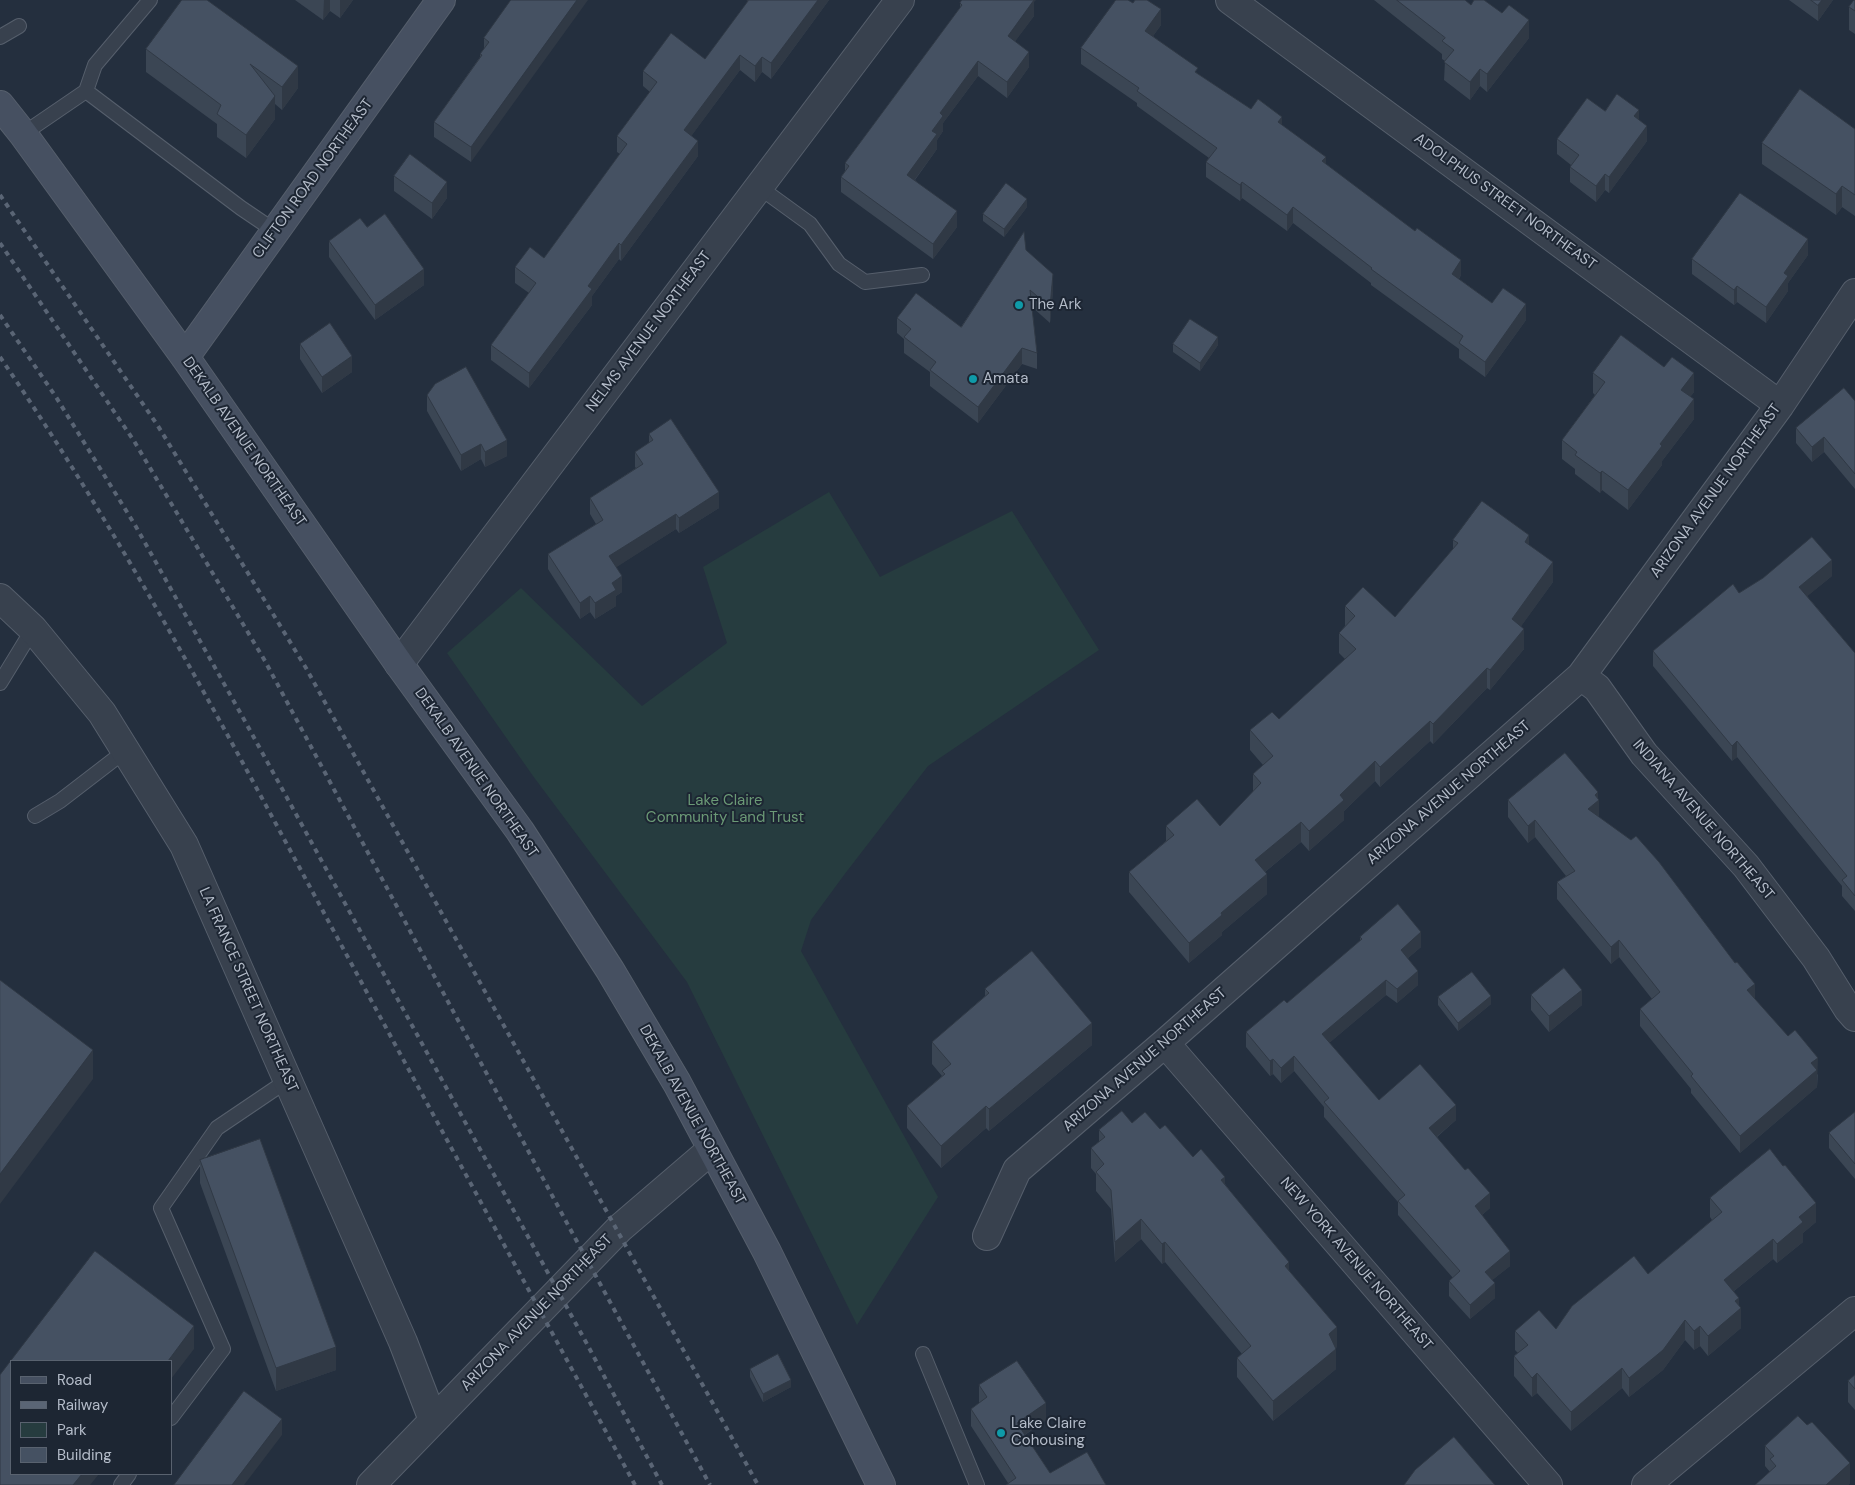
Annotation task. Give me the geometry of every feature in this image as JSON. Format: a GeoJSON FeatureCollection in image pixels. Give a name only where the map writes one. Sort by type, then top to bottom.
{"type":"FeatureCollection","features":[{"type":"Feature","properties":{"kind":"main road","name":"CLIFTON ROAD NORTHEAST"},"geometry":{"type":"LineString","coordinates":[[185,357],[441,0]]}},
{"type":"Feature","properties":{"kind":"main road","name":"DEKALB AVENUE NORTHEAST"},"geometry":{"type":"LineString","coordinates":[[0,105],[185,357],[399,664],[520,831],[610,970],[677,1083],[767,1252],[881,1485]]}},
{"type":"Feature","properties":{"kind":"street","name":"NELMS AVENUE NORTHEAST"},"geometry":{"type":"LineString","coordinates":[[399,664],[900,0]]}},
{"type":"Feature","properties":{"kind":"street","name":"ADOLPHUS STREET NORTHEAST"},"geometry":{"type":"LineString","coordinates":[[1230,0],[1780,405]]}},
{"type":"Feature","properties":{"kind":"street","name":"ARIZONA AVENUE NORTHEAST"},"geometry":{"type":"LineString","coordinates":[[986,1236],[1017,1170],[1165,1043],[1581,676],[1780,405],[1855,294]]}},
{"type":"Feature","properties":{"kind":"street","name":"LA FRANCE STREET NORTHEAST"},"geometry":{"type":"LineString","coordinates":[[0,598],[34,629],[102,714],[184,845],[403,1342],[433,1420]]}},
{"type":"Feature","properties":{"kind":"street","name":"INDIANA AVENUE NORTHEAST"},"geometry":{"type":"LineString","coordinates":[[1581,676],[1598,688],[1644,754],[1746,866],[1816,958],[1855,1017]]}},
{"type":"Feature","properties":{"kind":"street","name":"NEW YORK AVENUE NORTHEAST"},"geometry":{"type":"LineString","coordinates":[[1165,1043],[1548,1485]]}},
{"type":"Feature","properties":{"kind":"street","name":"ARIZONA AVENUE NORTHEAST"},"geometry":{"type":"LineString","coordinates":[[371,1485],[620,1228],[712,1150]]}},
{"type":"Feature","properties":{"kind":"street"},"geometry":{"type":"LineString","coordinates":[[1646,1485],[1855,1311]]}},
{"type":"Feature","properties":{"kind":"lane"},"geometry":{"type":"LineString","coordinates":[[23,134],[86,91],[95,65],[150,0]]}},
{"type":"Feature","properties":{"kind":"lane"},"geometry":{"type":"LineString","coordinates":[[0,36],[19,26]]}},
{"type":"Feature","properties":{"kind":"lane"},"geometry":{"type":"LineString","coordinates":[[86,91],[241,208],[275,231]]}},
{"type":"Feature","properties":{"kind":"lane"},"geometry":{"type":"LineString","coordinates":[[759,187],[810,224],[839,264],[865,282],[922,275]]}},
{"type":"Feature","properties":{"kind":"lane"},"geometry":{"type":"LineString","coordinates":[[0,684],[34,629]]}},
{"type":"Feature","properties":{"kind":"lane"},"geometry":{"type":"LineString","coordinates":[[35,816],[60,801],[126,751]]}},
{"type":"Feature","properties":{"kind":"lane"},"geometry":{"type":"LineString","coordinates":[[172,1417],[223,1349],[161,1208],[217,1128],[288,1080]]}},
{"type":"Feature","properties":{"kind":"lane"},"geometry":{"type":"LineString","coordinates":[[923,1354],[977,1485]]}},
{"type":"Feature","properties":{"kind":"lane"},"geometry":{"type":"LineString","coordinates":[[120,1485],[128,1475]]}},
{"type":"Feature","properties":{"kind":"green space","name":"Lake Claire Community Land Trust"},"geometry":{"type":"Polygon","coordinates":[[[829,492],[880,577],[1012,511],[1099,650],[928,766],[811,920],[801,951],[938,1197],[857,1325],[687,982],[533,776],[447,653],[521,588],[642,706],[727,643],[703,567],[829,492]]]}},
{"type":"Feature","properties":{"kind":"building"},"geometry":{"type":"Polygon","coordinates":[[[182,0],[207,0],[298,66],[282,87],[250,64],[275,96],[246,135],[217,114],[221,105],[146,49],[182,0]]]}},
{"type":"Feature","properties":{"kind":"building"},"geometry":{"type":"Polygon","coordinates":[[[511,0],[577,0],[471,147],[434,122],[482,55],[480,54],[489,42],[484,38],[511,0]]]}},
{"type":"Feature","properties":{"kind":"building"},"geometry":{"type":"Polygon","coordinates":[[[747,0],[818,0],[771,63],[762,57],[755,66],[740,55],[684,130],[698,141],[621,245],[619,243],[588,286],[592,289],[529,373],[491,345],[536,283],[515,267],[530,247],[544,258],[627,144],[617,136],[657,82],[643,71],[671,33],[705,59],[747,0]]]}},
{"type":"Feature","properties":{"kind":"building"},"geometry":{"type":"Polygon","coordinates":[[[962,0],[1034,0],[1008,36],[1029,52],[1007,82],[978,61],[940,113],[943,116],[932,131],[937,134],[907,175],[957,211],[933,244],[841,177],[849,166],[845,163],[962,5],[960,3],[962,0]]]}},
{"type":"Feature","properties":{"kind":"building"},"geometry":{"type":"Polygon","coordinates":[[[1116,0],[1128,0],[1133,3],[1135,0],[1147,0],[1161,9],[1145,31],[1198,68],[1195,72],[1251,109],[1258,99],[1282,117],[1278,122],[1326,157],[1322,161],[1415,231],[1417,228],[1461,260],[1452,274],[1492,303],[1503,288],[1526,304],[1485,362],[1459,343],[1463,336],[1371,269],[1293,207],[1287,215],[1242,182],[1240,185],[1206,162],[1217,148],[1137,91],[1139,88],[1081,48],[1116,0]]]}},
{"type":"Feature","properties":{"kind":"building"},"geometry":{"type":"Polygon","coordinates":[[[1397,0],[1465,0],[1471,5],[1474,0],[1484,0],[1502,13],[1509,5],[1529,20],[1487,74],[1480,69],[1470,82],[1444,62],[1454,50],[1442,41],[1445,38],[1397,0]]]}},
{"type":"Feature","properties":{"kind":"building"},"geometry":{"type":"Polygon","coordinates":[[[1811,0],[1822,0],[1818,5],[1811,0]]]}},
{"type":"Feature","properties":{"kind":"building"},"geometry":{"type":"Polygon","coordinates":[[[1855,0],[1855,11],[1849,7],[1855,0]]]}},
{"type":"Feature","properties":{"kind":"building"},"geometry":{"type":"Polygon","coordinates":[[[1800,89],[1855,129],[1855,195],[1842,186],[1836,194],[1762,143],[1800,89]]]}},
{"type":"Feature","properties":{"kind":"building"},"geometry":{"type":"Polygon","coordinates":[[[1617,94],[1639,110],[1634,116],[1647,126],[1609,177],[1605,174],[1596,186],[1570,167],[1579,155],[1557,139],[1587,98],[1605,111],[1617,94]]]}},
{"type":"Feature","properties":{"kind":"building"},"geometry":{"type":"Polygon","coordinates":[[[410,154],[447,182],[432,203],[394,176],[410,154]]]}},
{"type":"Feature","properties":{"kind":"building"},"geometry":{"type":"Polygon","coordinates":[[[1006,183],[1027,199],[1004,229],[983,214],[1006,183]]]}},
{"type":"Feature","properties":{"kind":"building"},"geometry":{"type":"Polygon","coordinates":[[[1740,193],[1808,239],[1784,273],[1788,276],[1766,307],[1737,286],[1734,290],[1692,259],[1740,193]]]}},
{"type":"Feature","properties":{"kind":"building"},"geometry":{"type":"Polygon","coordinates":[[[385,214],[424,269],[375,305],[329,241],[360,218],[367,227],[385,214]]]}},
{"type":"Feature","properties":{"kind":"building"},"geometry":{"type":"Polygon","coordinates":[[[1024,232],[1026,250],[1053,274],[1050,307],[1030,290],[1037,353],[1022,348],[978,407],[930,370],[936,362],[904,337],[911,329],[897,318],[916,293],[961,327],[1024,232]]]}},
{"type":"Feature","properties":{"kind":"building"},"geometry":{"type":"Polygon","coordinates":[[[1190,319],[1218,337],[1200,363],[1173,344],[1190,319]]]}},
{"type":"Feature","properties":{"kind":"building"},"geometry":{"type":"Polygon","coordinates":[[[330,323],[352,356],[322,377],[300,344],[330,323]]]}},
{"type":"Feature","properties":{"kind":"building"},"geometry":{"type":"Polygon","coordinates":[[[1621,335],[1664,367],[1672,357],[1694,373],[1681,390],[1694,399],[1660,444],[1662,446],[1628,490],[1602,471],[1600,473],[1575,455],[1577,452],[1562,440],[1605,382],[1593,373],[1621,335]]]}},
{"type":"Feature","properties":{"kind":"building"},"geometry":{"type":"Polygon","coordinates":[[[466,367],[507,440],[485,452],[481,444],[461,455],[427,395],[435,384],[466,367]]]}},
{"type":"Feature","properties":{"kind":"building"},"geometry":{"type":"Polygon","coordinates":[[[1844,388],[1855,401],[1855,474],[1824,437],[1812,447],[1796,428],[1844,388]]]}},
{"type":"Feature","properties":{"kind":"building"},"geometry":{"type":"Polygon","coordinates":[[[671,419],[719,492],[679,518],[676,514],[609,556],[622,576],[612,583],[616,590],[595,603],[590,596],[580,603],[548,554],[603,520],[590,498],[643,464],[635,452],[653,440],[649,434],[671,419]]]}},
{"type":"Feature","properties":{"kind":"building"},"geometry":{"type":"Polygon","coordinates":[[[1482,501],[1529,535],[1525,542],[1553,562],[1512,619],[1524,629],[1490,670],[1487,668],[1433,724],[1430,721],[1380,767],[1375,761],[1340,795],[1344,800],[1309,831],[1301,822],[1255,860],[1267,874],[1189,943],[1129,872],[1174,835],[1166,826],[1197,799],[1220,826],[1261,783],[1253,774],[1273,756],[1250,730],[1272,712],[1279,719],[1356,649],[1339,633],[1355,616],[1345,606],[1363,587],[1395,617],[1458,543],[1453,540],[1482,501]]]}},
{"type":"Feature","properties":{"kind":"building"},"geometry":{"type":"Polygon","coordinates":[[[1812,537],[1832,560],[1799,587],[1855,653],[1855,896],[1842,880],[1847,876],[1737,741],[1732,746],[1653,651],[1733,584],[1739,593],[1763,578],[1812,537]]]}},
{"type":"Feature","properties":{"kind":"building"},"geometry":{"type":"Polygon","coordinates":[[[1565,753],[1598,792],[1595,795],[1599,800],[1588,809],[1631,840],[1636,836],[1659,862],[1735,963],[1737,962],[1755,984],[1747,990],[1788,1036],[1795,1030],[1818,1058],[1811,1063],[1817,1070],[1740,1136],[1640,1009],[1660,992],[1619,940],[1611,947],[1557,882],[1575,871],[1535,820],[1528,826],[1508,800],[1565,753]]]}},
{"type":"Feature","properties":{"kind":"building"},"geometry":{"type":"Polygon","coordinates":[[[1398,904],[1421,932],[1401,950],[1418,971],[1397,989],[1386,980],[1322,1034],[1379,1100],[1420,1064],[1456,1105],[1429,1128],[1465,1170],[1468,1168],[1490,1193],[1475,1206],[1510,1251],[1485,1272],[1495,1283],[1470,1305],[1449,1281],[1460,1271],[1398,1201],[1405,1195],[1324,1102],[1329,1098],[1294,1056],[1281,1068],[1273,1059],[1270,1061],[1246,1032],[1284,1000],[1287,1003],[1362,939],[1360,937],[1398,904]]]}},
{"type":"Feature","properties":{"kind":"building"},"geometry":{"type":"Polygon","coordinates":[[[1032,951],[1092,1023],[989,1109],[986,1106],[941,1146],[907,1106],[945,1074],[942,1071],[951,1064],[932,1042],[989,993],[985,989],[1032,951]]]}},
{"type":"Feature","properties":{"kind":"building"},"geometry":{"type":"Polygon","coordinates":[[[1564,968],[1582,990],[1549,1016],[1531,995],[1564,968]]]}},
{"type":"Feature","properties":{"kind":"building"},"geometry":{"type":"Polygon","coordinates":[[[1472,972],[1491,996],[1458,1023],[1438,997],[1472,972]]]}},
{"type":"Feature","properties":{"kind":"building"},"geometry":{"type":"Polygon","coordinates":[[[0,980],[93,1050],[0,1174],[0,980]]]}},
{"type":"Feature","properties":{"kind":"building"},"geometry":{"type":"Polygon","coordinates":[[[1122,1111],[1132,1123],[1145,1112],[1160,1129],[1165,1125],[1193,1157],[1201,1149],[1225,1177],[1221,1180],[1289,1262],[1285,1266],[1337,1327],[1329,1334],[1336,1349],[1273,1401],[1237,1358],[1251,1346],[1165,1242],[1162,1244],[1141,1219],[1115,1242],[1111,1190],[1096,1172],[1104,1164],[1091,1148],[1105,1137],[1099,1130],[1122,1111]]]}},
{"type":"Feature","properties":{"kind":"building"},"geometry":{"type":"Polygon","coordinates":[[[1855,1112],[1855,1164],[1829,1133],[1855,1112]]]}},
{"type":"Feature","properties":{"kind":"building"},"geometry":{"type":"Polygon","coordinates":[[[260,1139],[336,1347],[276,1368],[200,1160],[260,1139]]]}},
{"type":"Feature","properties":{"kind":"building"},"geometry":{"type":"Polygon","coordinates":[[[1770,1149],[1816,1203],[1799,1217],[1803,1222],[1777,1244],[1773,1239],[1724,1280],[1739,1298],[1735,1301],[1741,1308],[1708,1336],[1700,1326],[1694,1331],[1685,1320],[1663,1350],[1629,1378],[1622,1368],[1571,1412],[1537,1373],[1532,1378],[1514,1356],[1528,1345],[1515,1331],[1539,1310],[1556,1329],[1572,1306],[1634,1256],[1648,1274],[1722,1212],[1710,1198],[1770,1149]]]}},
{"type":"Feature","properties":{"kind":"building"},"geometry":{"type":"Polygon","coordinates":[[[95,1251],[194,1326],[169,1360],[11,1360],[95,1251]]]}},
{"type":"Feature","properties":{"kind":"building"},"geometry":{"type":"Polygon","coordinates":[[[778,1354],[791,1380],[763,1394],[750,1369],[778,1354]]]}},
{"type":"Feature","properties":{"kind":"building"},"geometry":{"type":"Polygon","coordinates":[[[1017,1361],[1046,1403],[1017,1423],[1050,1473],[1087,1452],[1106,1485],[1006,1485],[1016,1478],[971,1409],[987,1397],[979,1385],[1017,1361]]]}},
{"type":"Feature","properties":{"kind":"building"},"geometry":{"type":"Polygon","coordinates":[[[10,1362],[10,1475],[81,1475],[73,1485],[0,1485],[0,1375],[10,1362]]]}},
{"type":"Feature","properties":{"kind":"building"},"geometry":{"type":"Polygon","coordinates":[[[1855,1375],[1855,1389],[1848,1381],[1855,1375]]]}},
{"type":"Feature","properties":{"kind":"building"},"geometry":{"type":"Polygon","coordinates":[[[244,1391],[282,1419],[232,1485],[174,1485],[244,1391]]]}},
{"type":"Feature","properties":{"kind":"building"},"geometry":{"type":"Polygon","coordinates":[[[1798,1416],[1807,1425],[1812,1422],[1850,1463],[1826,1485],[1755,1485],[1776,1466],[1770,1459],[1774,1456],[1765,1446],[1798,1416]]]}},
{"type":"Feature","properties":{"kind":"building"},"geometry":{"type":"Polygon","coordinates":[[[1454,1437],[1495,1485],[1404,1485],[1415,1470],[1454,1437]]]}},
{"type":"Feature","properties":{"kind":"railway"},"geometry":{"type":"LineString","coordinates":[[0,195],[158,426],[306,668],[758,1485]]}},
{"type":"Feature","properties":{"kind":"railway"},"geometry":{"type":"LineString","coordinates":[[0,243],[134,441],[265,661],[710,1485]]}},
{"type":"Feature","properties":{"kind":"railway"},"geometry":{"type":"LineString","coordinates":[[0,315],[56,397],[135,525],[587,1344],[662,1485]]}},
{"type":"Feature","properties":{"kind":"railway"},"geometry":{"type":"LineString","coordinates":[[0,357],[129,561],[209,701],[635,1485]]}},
{"type":"Feature","properties":{"kind":"place","name":"The Ark"},"geometry":{"type":"Point","coordinates":[1019,305]}},
{"type":"Feature","properties":{"kind":"place","name":"Amata"},"geometry":{"type":"Point","coordinates":[973,379]}},
{"type":"Feature","properties":{"kind":"place","name":"Lake Claire Cohousing"},"geometry":{"type":"Point","coordinates":[1001,1433]}}]}
